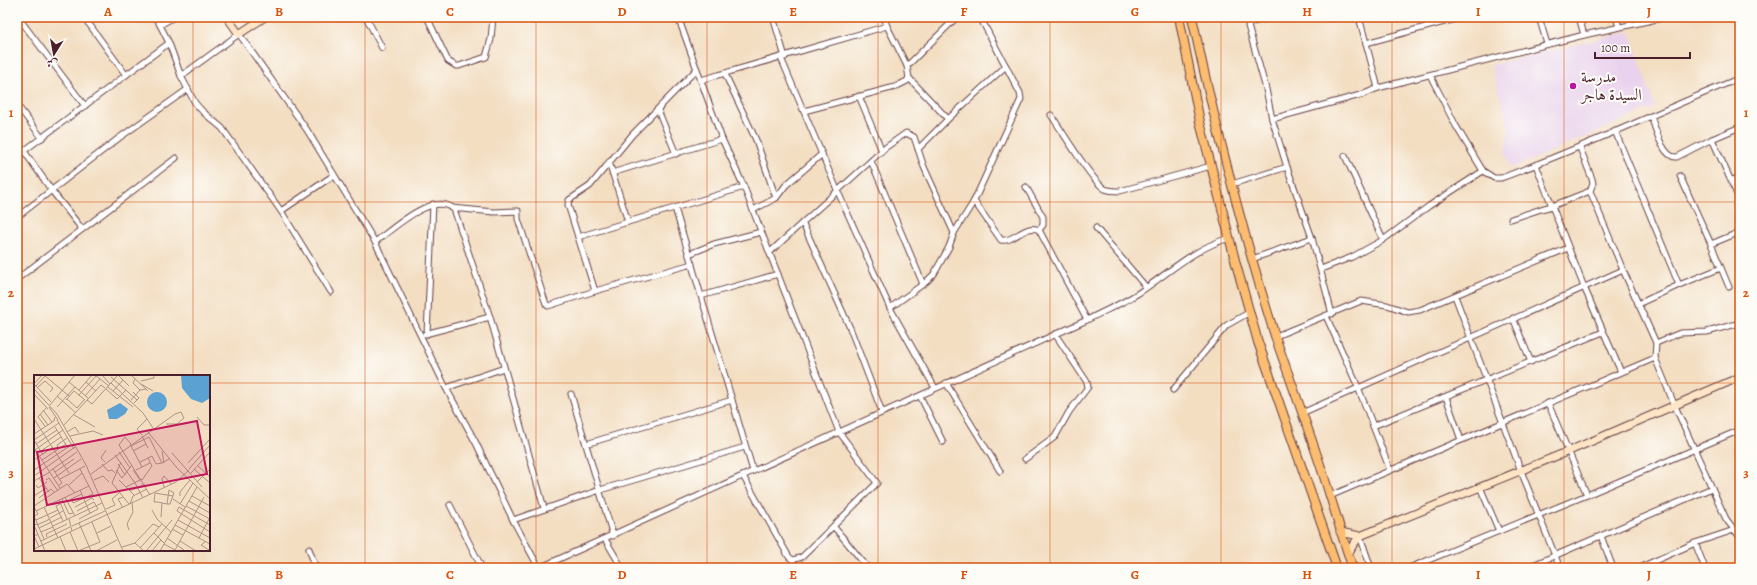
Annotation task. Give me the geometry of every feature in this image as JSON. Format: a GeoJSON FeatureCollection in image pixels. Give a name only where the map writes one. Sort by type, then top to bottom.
{"type":"FeatureCollection","features":[{"type":"Feature","properties":{"kind":"main road"},"geometry":{"type":"LineString","coordinates":[[1179,17],[1211,166],[1258,342],[1337,568]]}},
{"type":"Feature","properties":{"kind":"main road"},"geometry":{"type":"LineString","coordinates":[[1192,17],[1232,184],[1252,259],[1353,568]]}},
{"type":"Feature","properties":{"kind":"street"},"geometry":{"type":"LineString","coordinates":[[18,17],[85,106]]}},
{"type":"Feature","properties":{"kind":"street"},"geometry":{"type":"LineString","coordinates":[[84,17],[126,75]]}},
{"type":"Feature","properties":{"kind":"street"},"geometry":{"type":"LineString","coordinates":[[88,22],[95,17]]}},
{"type":"Feature","properties":{"kind":"street"},"geometry":{"type":"LineString","coordinates":[[156,17],[169,43],[181,76],[195,103],[222,128],[281,211],[331,292]]}},
{"type":"Feature","properties":{"kind":"street"},"geometry":{"type":"LineString","coordinates":[[160,24],[174,17]]}},
{"type":"Feature","properties":{"kind":"street"},"geometry":{"type":"LineString","coordinates":[[227,17],[307,130],[375,242],[419,335],[476,443],[513,520],[539,568],[613,536],[882,412],[1087,320],[1146,287],[1189,256],[1209,245],[1229,238]]}},
{"type":"Feature","properties":{"kind":"street"},"geometry":{"type":"LineString","coordinates":[[181,76],[264,17]]}},
{"type":"Feature","properties":{"kind":"street"},"geometry":{"type":"LineString","coordinates":[[366,17],[382,48]]}},
{"type":"Feature","properties":{"kind":"street"},"geometry":{"type":"LineString","coordinates":[[427,17],[448,61],[456,66],[486,58],[491,39],[493,17]]}},
{"type":"Feature","properties":{"kind":"street"},"geometry":{"type":"LineString","coordinates":[[695,17],[678,19],[722,139],[744,187],[770,252],[839,432],[877,484],[802,557],[793,560],[789,557],[743,476]]}},
{"type":"Feature","properties":{"kind":"street"},"geometry":{"type":"LineString","coordinates":[[773,17],[783,58],[838,192],[890,308],[935,388]]}},
{"type":"Feature","properties":{"kind":"street"},"geometry":{"type":"LineString","coordinates":[[884,17],[886,26],[907,66],[909,78],[948,119]]}},
{"type":"Feature","properties":{"kind":"street"},"geometry":{"type":"LineString","coordinates":[[907,66],[957,17]]}},
{"type":"Feature","properties":{"kind":"street"},"geometry":{"type":"LineString","coordinates":[[890,308],[934,274],[949,247],[954,233],[974,201],[1020,99],[1020,93],[980,17]]}},
{"type":"Feature","properties":{"kind":"street"},"geometry":{"type":"LineString","coordinates":[[1274,17],[1252,22],[1248,26],[1266,89],[1272,119],[1312,238],[1332,314]]}},
{"type":"Feature","properties":{"kind":"street"},"geometry":{"type":"LineString","coordinates":[[1360,17],[1378,88]]}},
{"type":"Feature","properties":{"kind":"street"},"geometry":{"type":"LineString","coordinates":[[1366,43],[1463,17]]}},
{"type":"Feature","properties":{"kind":"street"},"geometry":{"type":"LineString","coordinates":[[1538,17],[1547,44]]}},
{"type":"Feature","properties":{"kind":"street"},"geometry":{"type":"LineString","coordinates":[[1579,17],[1584,35]]}},
{"type":"Feature","properties":{"kind":"street"},"geometry":{"type":"LineString","coordinates":[[1616,17],[1619,27]]}},
{"type":"Feature","properties":{"kind":"street"},"geometry":{"type":"LineString","coordinates":[[1272,119],[1364,94],[1378,88],[1547,44],[1666,17]]}},
{"type":"Feature","properties":{"kind":"street"},"geometry":{"type":"LineString","coordinates":[[701,80],[783,58],[886,26]]}},
{"type":"Feature","properties":{"kind":"street"},"geometry":{"type":"LineString","coordinates":[[17,156],[169,43]]}},
{"type":"Feature","properties":{"kind":"street"},"geometry":{"type":"LineString","coordinates":[[918,149],[948,119],[1006,66]]}},
{"type":"Feature","properties":{"kind":"street"},"geometry":{"type":"LineString","coordinates":[[595,291],[568,202],[571,198],[590,186],[632,135],[697,69]]}},
{"type":"Feature","properties":{"kind":"street"},"geometry":{"type":"LineString","coordinates":[[724,74],[756,140],[776,198]]}},
{"type":"Feature","properties":{"kind":"street"},"geometry":{"type":"LineString","coordinates":[[1430,75],[1456,126],[1483,171],[1494,178],[1501,178],[1580,148],[1615,131],[1740,78]]}},
{"type":"Feature","properties":{"kind":"street"},"geometry":{"type":"LineString","coordinates":[[804,111],[895,87],[907,82],[909,78]]}},
{"type":"Feature","properties":{"kind":"street"},"geometry":{"type":"LineString","coordinates":[[17,217],[119,138],[188,89]]}},
{"type":"Feature","properties":{"kind":"street"},"geometry":{"type":"LineString","coordinates":[[859,96],[882,151]]}},
{"type":"Feature","properties":{"kind":"street"},"geometry":{"type":"LineString","coordinates":[[17,105],[42,138]]}},
{"type":"Feature","properties":{"kind":"street"},"geometry":{"type":"LineString","coordinates":[[658,110],[676,154]]}},
{"type":"Feature","properties":{"kind":"street"},"geometry":{"type":"LineString","coordinates":[[1050,115],[1092,175],[1104,188],[1109,190],[1120,191],[1211,166]]}},
{"type":"Feature","properties":{"kind":"street"},"geometry":{"type":"LineString","coordinates":[[1651,116],[1664,150],[1673,158],[1740,127]]}},
{"type":"Feature","properties":{"kind":"street"},"geometry":{"type":"LineString","coordinates":[[1615,131],[1679,285]]}},
{"type":"Feature","properties":{"kind":"street"},"geometry":{"type":"LineString","coordinates":[[770,252],[803,224],[882,151],[906,133],[914,137],[927,173],[954,233]]}},
{"type":"Feature","properties":{"kind":"street"},"geometry":{"type":"LineString","coordinates":[[612,173],[722,139]]}},
{"type":"Feature","properties":{"kind":"street"},"geometry":{"type":"LineString","coordinates":[[1712,139],[1732,180],[1740,201]]}},
{"type":"Feature","properties":{"kind":"street"},"geometry":{"type":"LineString","coordinates":[[1511,219],[1541,208],[1552,206],[1590,191],[1593,184],[1592,179],[1580,148]]}},
{"type":"Feature","properties":{"kind":"street"},"geometry":{"type":"LineString","coordinates":[[24,151],[52,191],[82,229]]}},
{"type":"Feature","properties":{"kind":"street"},"geometry":{"type":"LineString","coordinates":[[753,210],[776,198],[786,185],[822,154]]}},
{"type":"Feature","properties":{"kind":"street"},"geometry":{"type":"LineString","coordinates":[[1345,156],[1383,240]]}},
{"type":"Feature","properties":{"kind":"street"},"geometry":{"type":"LineString","coordinates":[[17,279],[176,158]]}},
{"type":"Feature","properties":{"kind":"street"},"geometry":{"type":"LineString","coordinates":[[871,161],[923,284]]}},
{"type":"Feature","properties":{"kind":"street"},"geometry":{"type":"LineString","coordinates":[[609,162],[628,222]]}},
{"type":"Feature","properties":{"kind":"street"},"geometry":{"type":"LineString","coordinates":[[1536,165],[1584,287],[1621,372]]}},
{"type":"Feature","properties":{"kind":"street"},"geometry":{"type":"LineString","coordinates":[[1232,184],[1287,167]]}},
{"type":"Feature","properties":{"kind":"street"},"geometry":{"type":"LineString","coordinates":[[1321,269],[1352,257],[1383,240],[1429,206],[1483,171]]}},
{"type":"Feature","properties":{"kind":"street"},"geometry":{"type":"LineString","coordinates":[[281,211],[334,175]]}},
{"type":"Feature","properties":{"kind":"street"},"geometry":{"type":"LineString","coordinates":[[1680,176],[1729,287]]}},
{"type":"Feature","properties":{"kind":"street"},"geometry":{"type":"LineString","coordinates":[[1732,180],[1740,177]]}},
{"type":"Feature","properties":{"kind":"street"},"geometry":{"type":"LineString","coordinates":[[578,237],[744,187]]}},
{"type":"Feature","properties":{"kind":"street"},"geometry":{"type":"LineString","coordinates":[[1026,187],[1043,217],[1043,225],[1039,230]]}},
{"type":"Feature","properties":{"kind":"street"},"geometry":{"type":"LineString","coordinates":[[1590,191],[1656,343],[1655,358],[1674,404],[1726,519],[1740,537]]}},
{"type":"Feature","properties":{"kind":"street"},"geometry":{"type":"LineString","coordinates":[[974,201],[1002,240],[1006,240],[1026,230],[1036,228],[1039,230],[1087,320]]}},
{"type":"Feature","properties":{"kind":"street"},"geometry":{"type":"LineString","coordinates":[[375,242],[421,209],[433,204],[439,204],[452,208],[494,212],[518,211],[518,219],[547,305],[692,264]]}},
{"type":"Feature","properties":{"kind":"street"},"geometry":{"type":"LineString","coordinates":[[427,334],[433,204]]}},
{"type":"Feature","properties":{"kind":"street"},"geometry":{"type":"LineString","coordinates":[[452,208],[456,214],[490,317],[544,508]]}},
{"type":"Feature","properties":{"kind":"street"},"geometry":{"type":"LineString","coordinates":[[675,208],[753,471]]}},
{"type":"Feature","properties":{"kind":"street"},"geometry":{"type":"LineString","coordinates":[[803,224],[850,328],[882,412]]}},
{"type":"Feature","properties":{"kind":"street"},"geometry":{"type":"LineString","coordinates":[[1096,228],[1146,287]]}},
{"type":"Feature","properties":{"kind":"street"},"geometry":{"type":"LineString","coordinates":[[689,254],[714,244],[761,232]]}},
{"type":"Feature","properties":{"kind":"street"},"geometry":{"type":"LineString","coordinates":[[1711,244],[1740,232]]}},
{"type":"Feature","properties":{"kind":"street"},"geometry":{"type":"LineString","coordinates":[[1252,259],[1312,238]]}},
{"type":"Feature","properties":{"kind":"street"},"geometry":{"type":"LineString","coordinates":[[1276,336],[1361,302],[1367,301],[1414,312],[1568,248]]}},
{"type":"Feature","properties":{"kind":"street"},"geometry":{"type":"LineString","coordinates":[[1638,304],[1721,268]]}},
{"type":"Feature","properties":{"kind":"street"},"geometry":{"type":"LineString","coordinates":[[1302,413],[1623,270]]}},
{"type":"Feature","properties":{"kind":"street"},"geometry":{"type":"LineString","coordinates":[[701,296],[778,274]]}},
{"type":"Feature","properties":{"kind":"street"},"geometry":{"type":"LineString","coordinates":[[1455,296],[1521,471],[1560,568]]}},
{"type":"Feature","properties":{"kind":"street"},"geometry":{"type":"LineString","coordinates":[[1173,390],[1227,325],[1250,312]]}},
{"type":"Feature","properties":{"kind":"street"},"geometry":{"type":"LineString","coordinates":[[1326,316],[1358,387],[1390,470]]}},
{"type":"Feature","properties":{"kind":"street"},"geometry":{"type":"LineString","coordinates":[[419,335],[490,317]]}},
{"type":"Feature","properties":{"kind":"street"},"geometry":{"type":"LineString","coordinates":[[1513,318],[1531,362]]}},
{"type":"Feature","properties":{"kind":"street"},"geometry":{"type":"LineString","coordinates":[[1656,343],[1680,333],[1707,332],[1740,323]]}},
{"type":"Feature","properties":{"kind":"street"},"geometry":{"type":"LineString","coordinates":[[1373,426],[1603,332]]}},
{"type":"Feature","properties":{"kind":"street"},"geometry":{"type":"LineString","coordinates":[[1025,459],[1055,437],[1070,412],[1088,387],[1087,382],[1055,334]]}},
{"type":"Feature","properties":{"kind":"street"},"geometry":{"type":"LineString","coordinates":[[1330,496],[1655,358]]}},
{"type":"Feature","properties":{"kind":"street"},"geometry":{"type":"LineString","coordinates":[[446,388],[504,368]]}},
{"type":"Feature","properties":{"kind":"street"},"geometry":{"type":"LineString","coordinates":[[1348,554],[1353,544],[1360,536],[1521,471],[1674,404],[1740,377]]}},
{"type":"Feature","properties":{"kind":"street"},"geometry":{"type":"LineString","coordinates":[[946,383],[1000,471]]}},
{"type":"Feature","properties":{"kind":"street"},"geometry":{"type":"LineString","coordinates":[[572,394],[613,536]]}},
{"type":"Feature","properties":{"kind":"street"},"geometry":{"type":"LineString","coordinates":[[920,396],[943,442]]}},
{"type":"Feature","properties":{"kind":"street"},"geometry":{"type":"LineString","coordinates":[[1446,397],[1462,440]]}},
{"type":"Feature","properties":{"kind":"street"},"geometry":{"type":"LineString","coordinates":[[586,444],[732,400]]}},
{"type":"Feature","properties":{"kind":"street"},"geometry":{"type":"LineString","coordinates":[[1548,403],[1587,495]]}},
{"type":"Feature","properties":{"kind":"street"},"geometry":{"type":"LineString","coordinates":[[1408,568],[1415,567],[1740,430]]}},
{"type":"Feature","properties":{"kind":"street"},"geometry":{"type":"LineString","coordinates":[[513,520],[544,508],[600,490],[745,447]]}},
{"type":"Feature","properties":{"kind":"street"},"geometry":{"type":"LineString","coordinates":[[1480,487],[1499,531]]}},
{"type":"Feature","properties":{"kind":"street"},"geometry":{"type":"LineString","coordinates":[[1526,568],[1712,488]]}},
{"type":"Feature","properties":{"kind":"street"},"geometry":{"type":"LineString","coordinates":[[450,505],[482,568]]}},
{"type":"Feature","properties":{"kind":"street"},"geometry":{"type":"LineString","coordinates":[[834,527],[868,568]]}},
{"type":"Feature","properties":{"kind":"street"},"geometry":{"type":"LineString","coordinates":[[1639,568],[1695,543],[1740,528]]}},
{"type":"Feature","properties":{"kind":"street"},"geometry":{"type":"LineString","coordinates":[[1340,532],[1360,536]]}},
{"type":"Feature","properties":{"kind":"street"},"geometry":{"type":"LineString","coordinates":[[1360,536],[1371,568]]}},
{"type":"Feature","properties":{"kind":"street"},"geometry":{"type":"LineString","coordinates":[[1600,536],[1613,568]]}},
{"type":"Feature","properties":{"kind":"street"},"geometry":{"type":"LineString","coordinates":[[605,539],[622,568]]}},
{"type":"Feature","properties":{"kind":"street"},"geometry":{"type":"LineString","coordinates":[[1695,543],[1705,568]]}},
{"type":"Feature","properties":{"kind":"street"},"geometry":{"type":"LineString","coordinates":[[309,549],[316,568]]}},
{"type":"Feature","properties":{"kind":"shaded area","name":"مدرسة السيدة هاجر"},"geometry":{"type":"Polygon","coordinates":[[[1630,32],[1655,107],[1512,168],[1509,165],[1505,153],[1509,127],[1491,65],[1630,32]]]}},
{"type":"Feature","properties":{"kind":"place","name":"مدرسة السيدة هاجر"},"geometry":{"type":"Point","coordinates":[1573,86]}}]}
